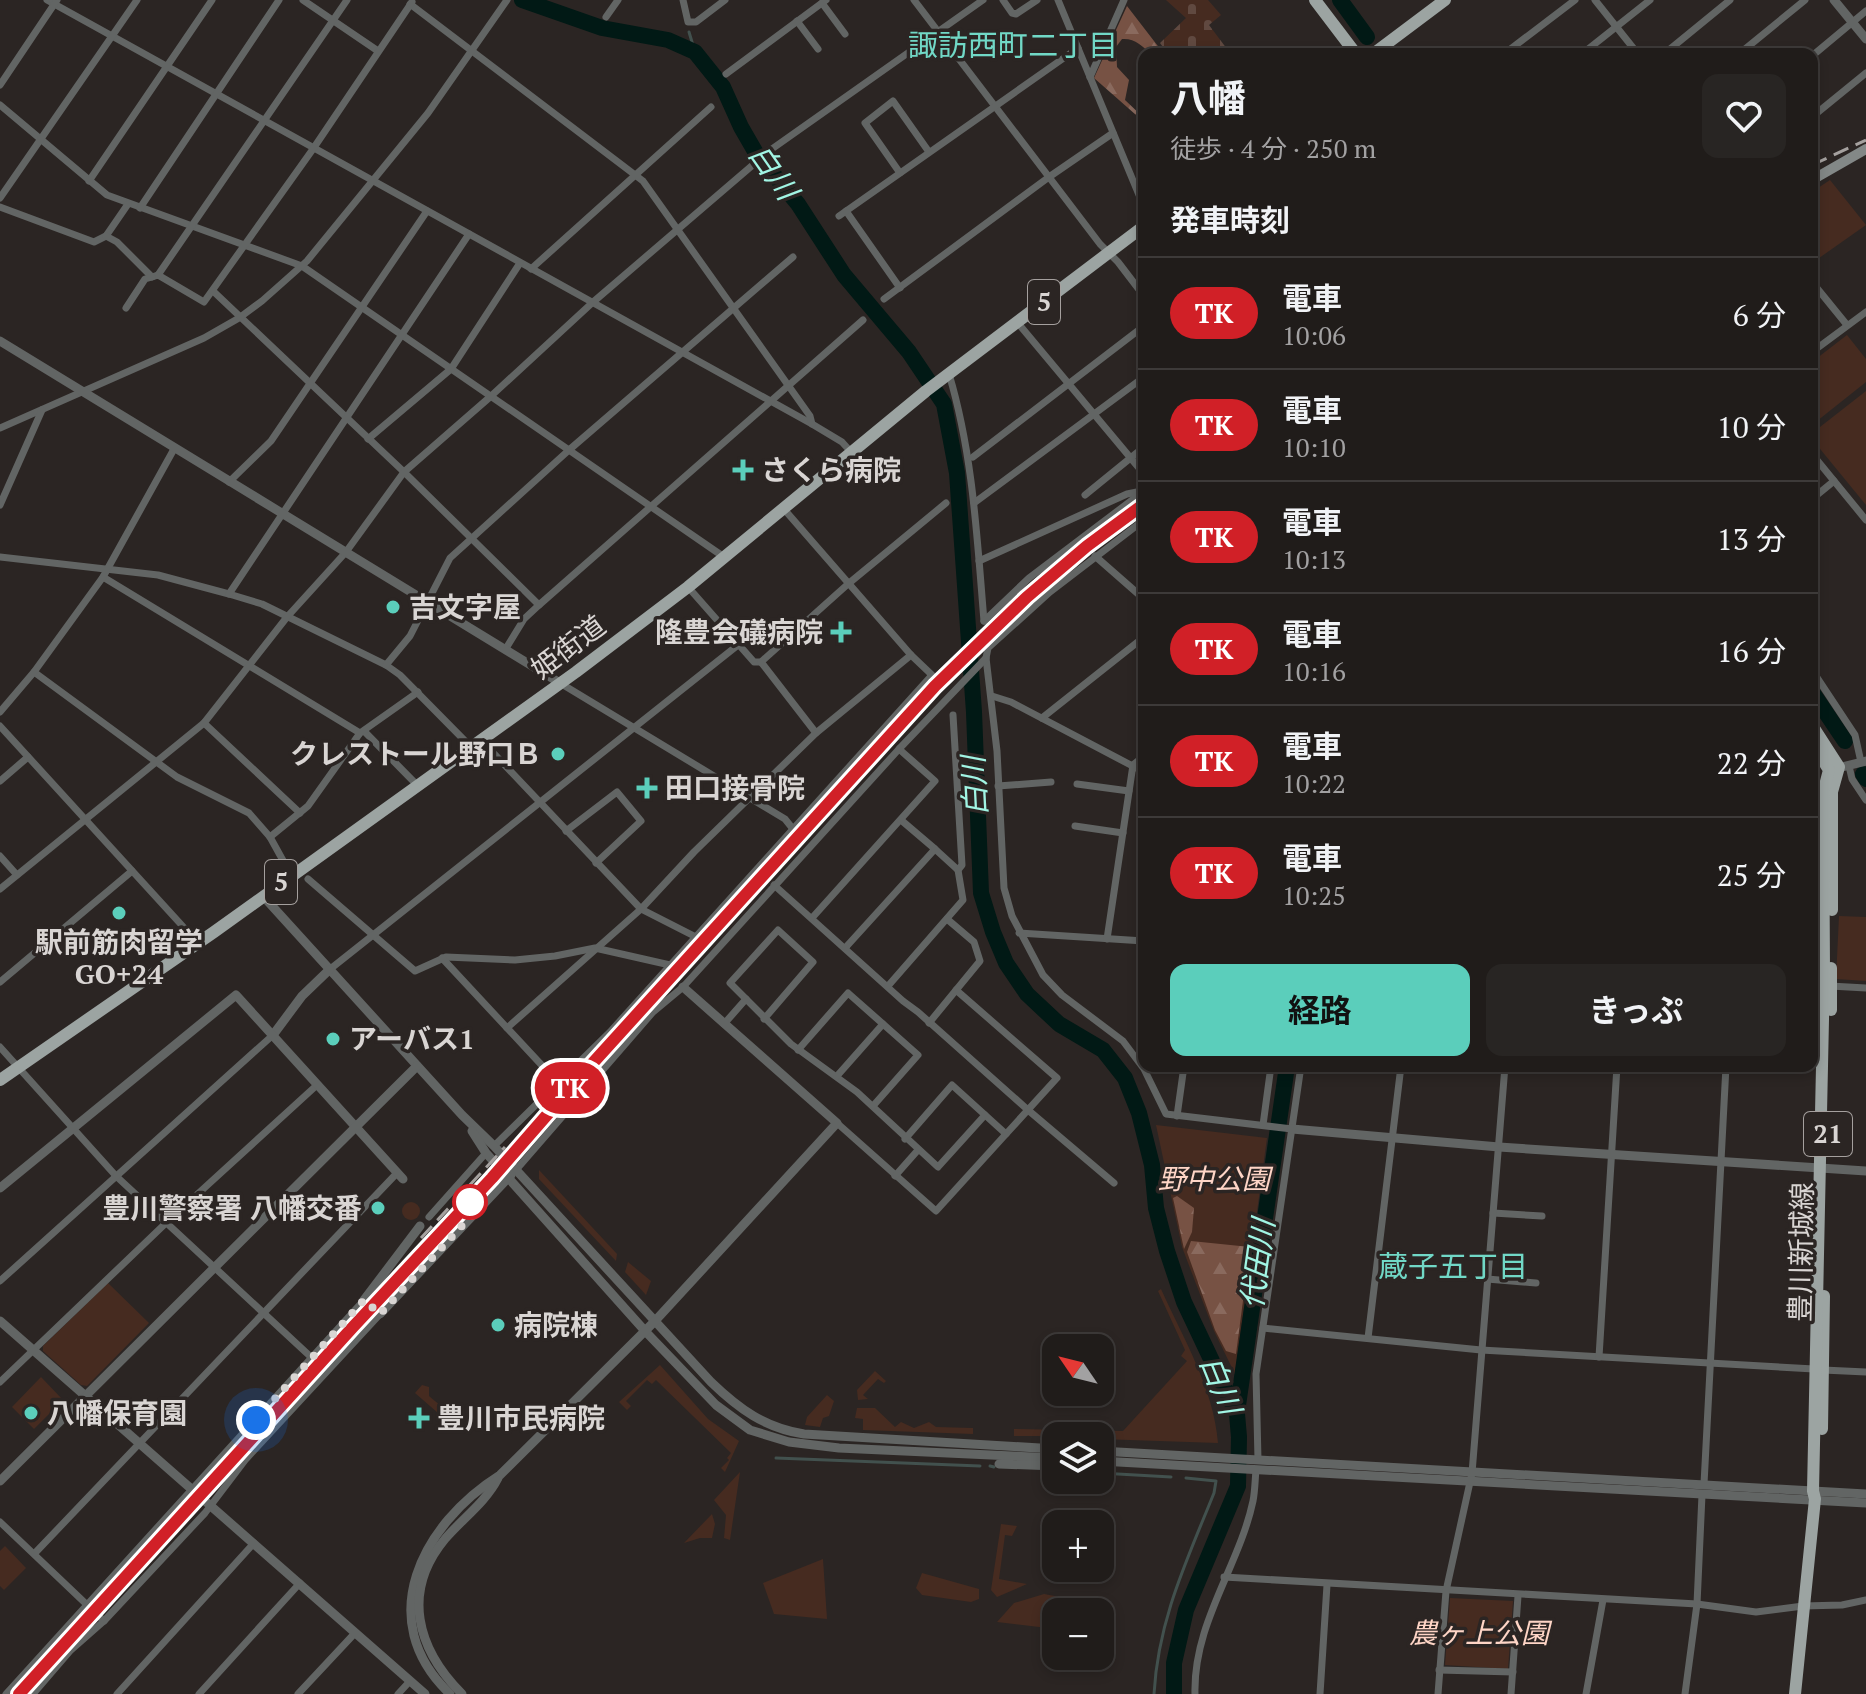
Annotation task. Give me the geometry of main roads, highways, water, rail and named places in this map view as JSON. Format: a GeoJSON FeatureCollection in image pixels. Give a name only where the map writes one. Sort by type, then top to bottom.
{"type":"FeatureCollection","features":[{"type":"Feature","properties":{"kind":"main road"},"geometry":{"type":"LineString","coordinates":[[1315,0],[1351,48]]}},
{"type":"Feature","properties":{"kind":"main road"},"geometry":{"type":"LineString","coordinates":[[1381,48],[1445,0]]}},
{"type":"Feature","properties":{"kind":"main road"},"geometry":{"type":"LineString","coordinates":[[1818,177],[1866,149]]}},
{"type":"Feature","properties":{"kind":"main road","name":"姫街道"},"geometry":{"type":"LineString","coordinates":[[0,1080],[198,943],[560,683],[688,587],[926,391],[1138,231]]}},
{"type":"Feature","properties":{"kind":"main road"},"geometry":{"type":"LineString","coordinates":[[1818,735],[1839,768]]}},
{"type":"Feature","properties":{"kind":"main road"},"geometry":{"type":"LineString","coordinates":[[1818,759],[1839,768]]}},
{"type":"Feature","properties":{"kind":"main road","name":"豊川新城線"},"geometry":{"type":"LineString","coordinates":[[1795,1694],[1816,1494],[1823,1169],[1823,793],[1839,768]]}},
{"type":"Feature","properties":{"kind":"waterway","name":"白川"},"geometry":{"type":"LineString","coordinates":[[522,0],[602,28],[668,40],[695,52],[723,87],[756,153],[798,204],[844,275],[909,352],[944,404],[957,473],[974,712],[981,893],[1006,963],[1027,994],[1059,1024],[1103,1050],[1125,1078],[1139,1113],[1152,1165],[1156,1208],[1167,1251],[1184,1302],[1237,1414],[1238,1486],[1186,1610],[1174,1663],[1174,1694]]}},
{"type":"Feature","properties":{"kind":"waterway"},"geometry":{"type":"LineString","coordinates":[[1340,0],[1367,37]]}},
{"type":"Feature","properties":{"kind":"waterway"},"geometry":{"type":"LineString","coordinates":[[689,32],[695,52]]}},
{"type":"Feature","properties":{"kind":"waterway"},"geometry":{"type":"LineString","coordinates":[[1818,701],[1845,741]]}},
{"type":"Feature","properties":{"kind":"waterway"},"geometry":{"type":"LineString","coordinates":[[1863,774],[1866,779]]}},
{"type":"Feature","properties":{"kind":"waterway","name":"代田川"},"geometry":{"type":"LineString","coordinates":[[1237,1412],[1286,1072]]}},
{"type":"Feature","properties":{"kind":"waterway"},"geometry":{"type":"LineString","coordinates":[[776,1458],[980,1466]]}},
{"type":"Feature","properties":{"kind":"waterway"},"geometry":{"type":"LineString","coordinates":[[990,1466],[994,1467]]}},
{"type":"Feature","properties":{"kind":"waterway"},"geometry":{"type":"LineString","coordinates":[[1114,1474],[1171,1477]]}},
{"type":"Feature","properties":{"kind":"waterway"},"geometry":{"type":"LineString","coordinates":[[1154,1694],[1161,1641],[1168,1616],[1216,1481],[1186,1478]]}},
{"type":"Feature","properties":{"kind":"tunnel"},"geometry":{"type":"LineString","coordinates":[[751,875],[769,890]]}},
{"type":"Feature","properties":{"kind":"railway"},"geometry":{"type":"LineString","coordinates":[[1818,162],[1866,140]]}},
{"type":"Feature","properties":{"kind":"railway"},"geometry":{"type":"LineString","coordinates":[[19,1694],[492,1178],[935,686],[1027,597],[1087,546],[1138,508]]}},
{"type":"Feature","properties":{"kind":"railway"},"geometry":{"type":"LineString","coordinates":[[421,1238],[505,1147]]}},
{"type":"Feature","properties":{"kind":"train","name":"TK"},"geometry":{"type":"LineString","coordinates":[[19,1694],[492,1178],[935,686],[1027,597],[1087,546],[1138,508]]}},
{"type":"Feature","properties":{"kind":"place","name":"さくら病院"},"geometry":{"type":"Point","coordinates":[743,470]}},
{"type":"Feature","properties":{"kind":"place","name":"吉文字屋"},"geometry":{"type":"Point","coordinates":[393,607]}},
{"type":"Feature","properties":{"kind":"place","name":"隆豊会礒病院"},"geometry":{"type":"Point","coordinates":[841,632]}},
{"type":"Feature","properties":{"kind":"place","name":"クレストール野口Ｂ"},"geometry":{"type":"Point","coordinates":[558,754]}},
{"type":"Feature","properties":{"kind":"place","name":"田口接骨院"},"geometry":{"type":"Point","coordinates":[647,788]}},
{"type":"Feature","properties":{"kind":"place","name":"駅前筋肉留学 GO+24"},"geometry":{"type":"Point","coordinates":[119,913]}},
{"type":"Feature","properties":{"kind":"place","name":"アーバス1"},"geometry":{"type":"Point","coordinates":[333,1039]}},
{"type":"Feature","properties":{"kind":"place","name":"豊川警察署 八幡交番"},"geometry":{"type":"Point","coordinates":[378,1208]}},
{"type":"Feature","properties":{"kind":"place","name":"病院棟"},"geometry":{"type":"Point","coordinates":[498,1325]}},
{"type":"Feature","properties":{"kind":"place","name":"八幡保育園"},"geometry":{"type":"Point","coordinates":[31,1413]}},
{"type":"Feature","properties":{"kind":"place","name":"豊川市民病院"},"geometry":{"type":"Point","coordinates":[419,1418]}},
{"type":"Feature","properties":{"kind":"district","name":"諏訪西町二丁目"},"geometry":{"type":"Point","coordinates":[1013,46]}},
{"type":"Feature","properties":{"kind":"district","name":"蔵子五丁目"},"geometry":{"type":"Point","coordinates":[1453,1267]}},
{"type":"Feature","properties":{"kind":"park label","name":"野中公園"},"geometry":{"type":"Point","coordinates":[1214,1179]}},
{"type":"Feature","properties":{"kind":"park label","name":"農ヶ上公園"},"geometry":{"type":"Point","coordinates":[1479,1633]}}]}
